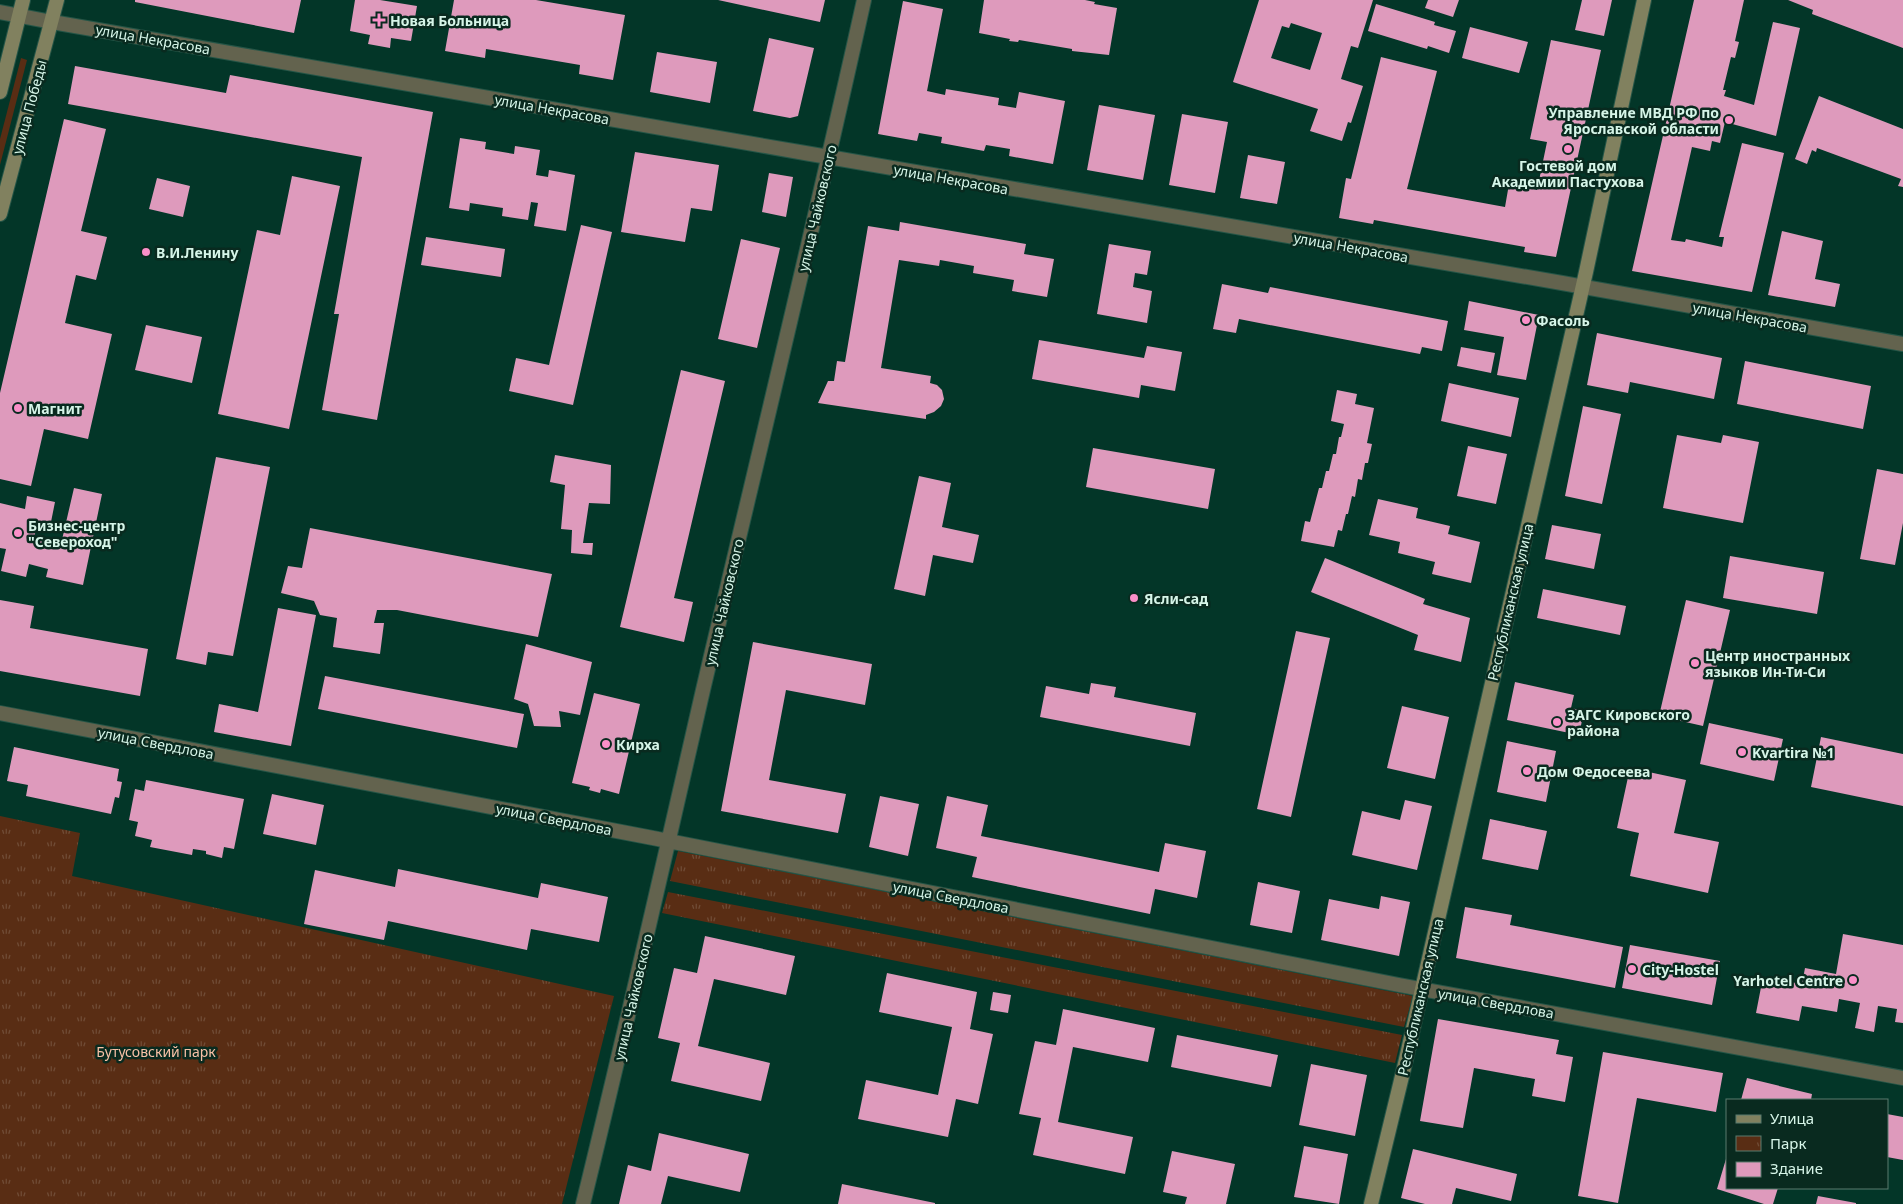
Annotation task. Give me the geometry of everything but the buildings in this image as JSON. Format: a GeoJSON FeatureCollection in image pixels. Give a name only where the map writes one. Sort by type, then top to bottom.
{"type":"FeatureCollection","features":[{"type":"Feature","properties":{"kind":"main road"},"geometry":{"type":"LineString","coordinates":[[0,92],[23,0]]}},
{"type":"Feature","properties":{"kind":"main road","name":"улица Победы"},"geometry":{"type":"LineString","coordinates":[[0,214],[57,0]]}},
{"type":"Feature","properties":{"kind":"main road","name":"Республиканская улица"},"geometry":{"type":"LineString","coordinates":[[1371,1204],[1422,989],[1582,286],[1644,0]]}},
{"type":"Feature","properties":{"kind":"street","name":"улица Чайковского"},"geometry":{"type":"LineString","coordinates":[[583,1204],[670,842],[703,691],[829,158],[864,0]]}},
{"type":"Feature","properties":{"kind":"street","name":"улица Некрасова"},"geometry":{"type":"LineString","coordinates":[[0,12],[829,158],[1582,286],[1903,344]]}},
{"type":"Feature","properties":{"kind":"street","name":"улица Свердлова"},"geometry":{"type":"LineString","coordinates":[[0,713],[1422,989],[1903,1078]]}},
{"type":"Feature","properties":{"kind":"green space"},"geometry":{"type":"Polygon","coordinates":[[[21,58],[27,60],[0,165],[0,139],[21,58]]]}},
{"type":"Feature","properties":{"kind":"green space","name":"Бутусовский парк"},"geometry":{"type":"Polygon","coordinates":[[[0,816],[80,833],[72,876],[614,996],[562,1204],[0,1204],[0,816]]]}},
{"type":"Feature","properties":{"kind":"green space"},"geometry":{"type":"Polygon","coordinates":[[[678,851],[1413,996],[1404,1027],[670,881],[678,851]]]}},
{"type":"Feature","properties":{"kind":"green space"},"geometry":{"type":"Polygon","coordinates":[[[668,892],[1402,1035],[1395,1063],[662,913],[668,892]]]}},
{"type":"Feature","properties":{"kind":"place","name":"Новая Больница"},"geometry":{"type":"Point","coordinates":[379,20]}},
{"type":"Feature","properties":{"kind":"place","name":"Управление МВД РФ по Ярославской области"},"geometry":{"type":"Point","coordinates":[1729,120]}},
{"type":"Feature","properties":{"kind":"place","name":"Гостевой дом Академии Пастухова"},"geometry":{"type":"Point","coordinates":[1568,149]}},
{"type":"Feature","properties":{"kind":"place","name":"В.И.Ленину"},"geometry":{"type":"Point","coordinates":[146,252]}},
{"type":"Feature","properties":{"kind":"place","name":"Фасоль"},"geometry":{"type":"Point","coordinates":[1526,320]}},
{"type":"Feature","properties":{"kind":"place","name":"Магнит"},"geometry":{"type":"Point","coordinates":[18,408]}},
{"type":"Feature","properties":{"kind":"place","name":"Бизнес-центр \"Североход\""},"geometry":{"type":"Point","coordinates":[18,533]}},
{"type":"Feature","properties":{"kind":"place","name":"Ясли-сад"},"geometry":{"type":"Point","coordinates":[1134,598]}},
{"type":"Feature","properties":{"kind":"place","name":"Центр иностранных языков Ин-Ти-Си"},"geometry":{"type":"Point","coordinates":[1695,663]}},
{"type":"Feature","properties":{"kind":"place","name":"ЗАГС Кировского района"},"geometry":{"type":"Point","coordinates":[1557,722]}},
{"type":"Feature","properties":{"kind":"place","name":"Кирха"},"geometry":{"type":"Point","coordinates":[606,744]}},
{"type":"Feature","properties":{"kind":"place","name":"Kvartira №1"},"geometry":{"type":"Point","coordinates":[1742,752]}},
{"type":"Feature","properties":{"kind":"place","name":"Дом Федосеева"},"geometry":{"type":"Point","coordinates":[1527,771]}},
{"type":"Feature","properties":{"kind":"place","name":"City-Hostel"},"geometry":{"type":"Point","coordinates":[1632,969]}},
{"type":"Feature","properties":{"kind":"place","name":"Yarhotel Centre"},"geometry":{"type":"Point","coordinates":[1853,980]}}]}
